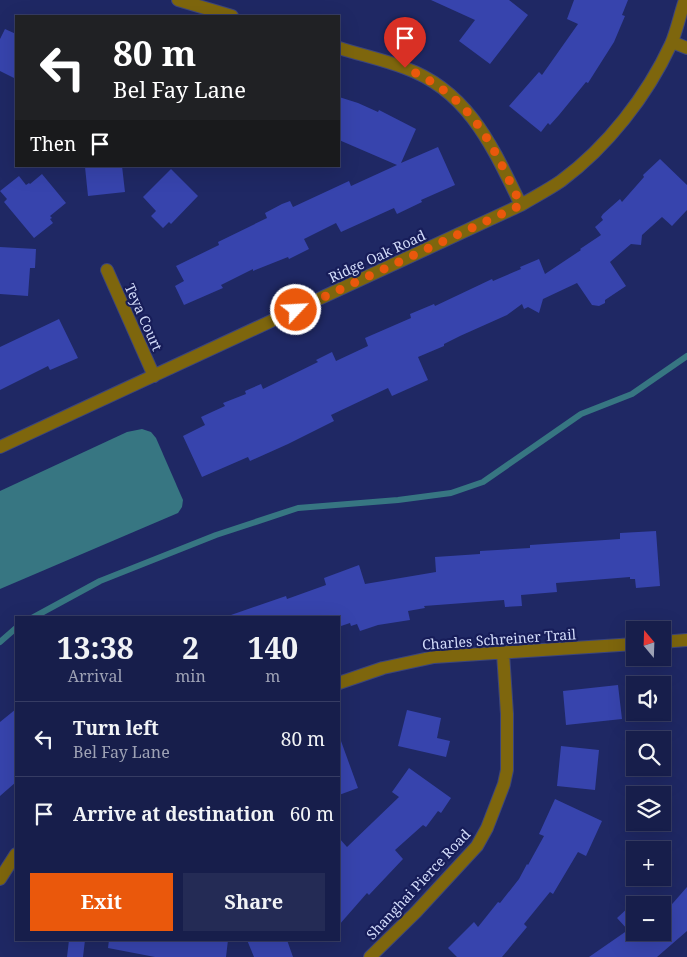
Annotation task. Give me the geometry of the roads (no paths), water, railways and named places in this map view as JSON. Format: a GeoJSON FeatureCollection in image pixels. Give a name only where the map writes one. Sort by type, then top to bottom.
{"type":"FeatureCollection","features":[{"type":"Feature","properties":{"kind":"street"},"geometry":{"type":"LineString","coordinates":[[178,0],[229,15]]}},
{"type":"Feature","properties":{"kind":"street","name":"Ridge Oak Road"},"geometry":{"type":"LineString","coordinates":[[0,448],[521,205],[560,181],[584,161],[632,109],[663,61],[672,42],[685,0]]}},
{"type":"Feature","properties":{"kind":"street"},"geometry":{"type":"LineString","coordinates":[[672,42],[687,48]]}},
{"type":"Feature","properties":{"kind":"street"},"geometry":{"type":"LineString","coordinates":[[340,48],[405,68],[444,89],[472,115],[483,131],[521,205]]}},
{"type":"Feature","properties":{"kind":"street","name":"Teya Court"},"geometry":{"type":"LineString","coordinates":[[106,270],[154,376]]}},
{"type":"Feature","properties":{"kind":"street"},"geometry":{"type":"LineString","coordinates":[[671,641],[687,640]]}},
{"type":"Feature","properties":{"kind":"street","name":"Charles Schreiner Trail"},"geometry":{"type":"LineString","coordinates":[[340,683],[408,662],[434,657],[626,645]]}},
{"type":"Feature","properties":{"kind":"street","name":"Shanghai Pierce Road"},"geometry":{"type":"LineString","coordinates":[[370,957],[416,912],[477,846],[488,828],[504,784],[507,770],[507,714],[503,653]]}},
{"type":"Feature","properties":{"kind":"street"},"geometry":{"type":"LineString","coordinates":[[0,878],[15,856]]}},
{"type":"Feature","properties":{"kind":"waterway"},"geometry":{"type":"LineString","coordinates":[[36,616],[100,581],[216,535],[298,508],[398,500],[451,493],[483,482],[581,414],[632,394],[687,356]]}},
{"type":"Feature","properties":{"kind":"waterway"},"geometry":{"type":"LineString","coordinates":[[0,642],[15,629]]}}]}
